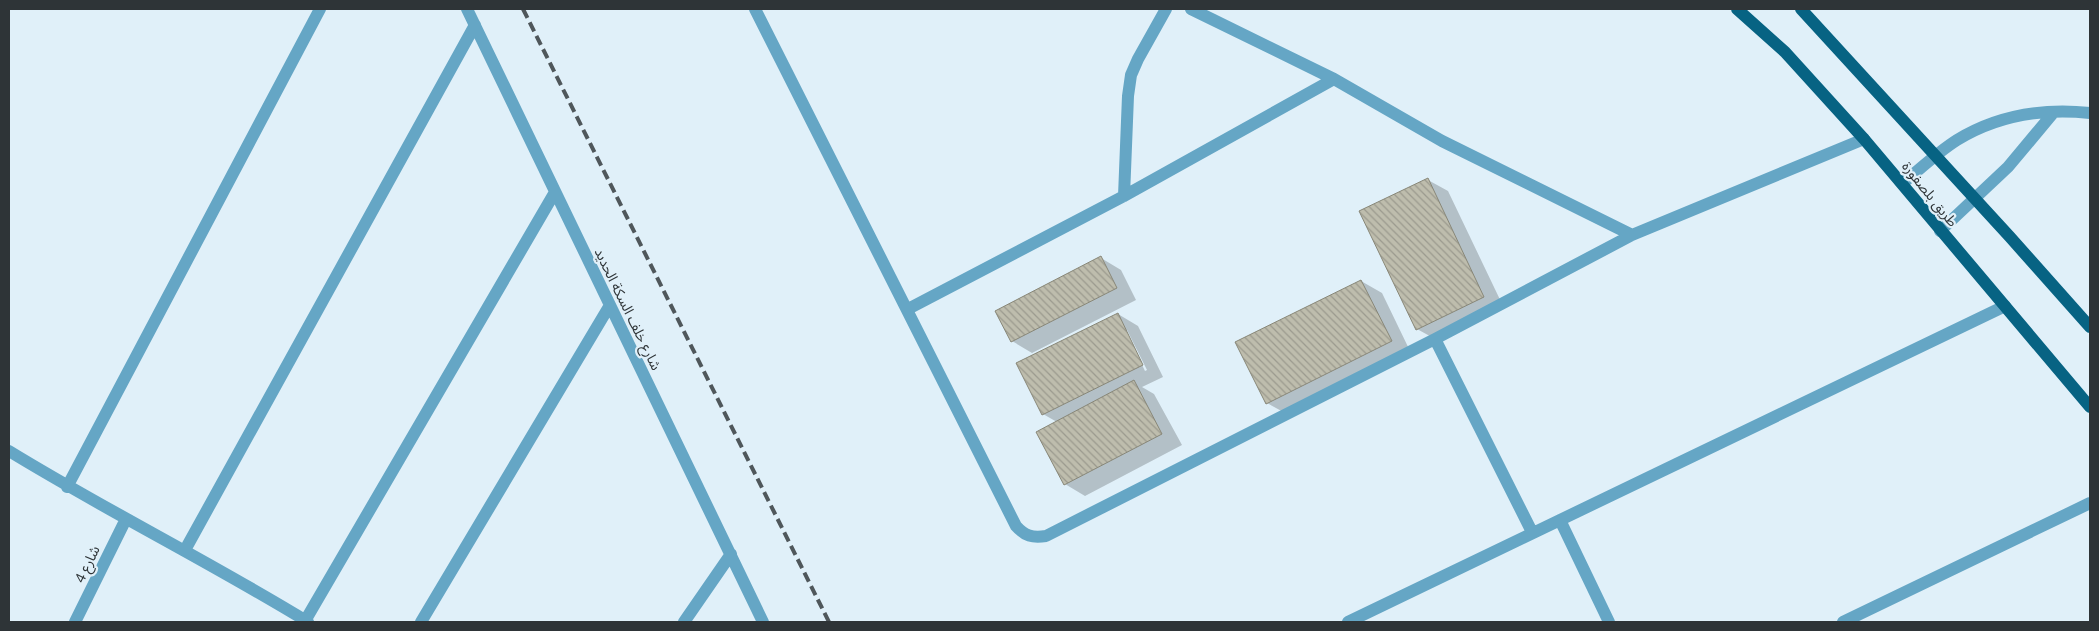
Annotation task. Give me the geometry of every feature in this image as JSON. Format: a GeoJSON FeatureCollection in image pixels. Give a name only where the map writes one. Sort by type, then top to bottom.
{"type":"FeatureCollection","features":[{"type":"Feature","properties":{"kind":"main road","name":"طريق بلصفورة"},"geometry":{"type":"LineString","coordinates":[[1737,9],[1785,52],[1864,139],[2090,407]]}},
{"type":"Feature","properties":{"kind":"main road","name":"طريق بلصفورة"},"geometry":{"type":"LineString","coordinates":[[1802,9],[2090,327]]}},
{"type":"Feature","properties":{"kind":"street"},"geometry":{"type":"LineString","coordinates":[[67,487],[320,9]]}},
{"type":"Feature","properties":{"kind":"street","name":"شارع خلف السكة الحديد"},"geometry":{"type":"LineString","coordinates":[[467,9],[764,622]]}},
{"type":"Feature","properties":{"kind":"street"},"geometry":{"type":"LineString","coordinates":[[755,9],[1016,526],[1024,534],[1034,538],[1046,536],[1435,339],[1632,235],[1864,139]]}},
{"type":"Feature","properties":{"kind":"street"},"geometry":{"type":"LineString","coordinates":[[1124,196],[1128,96],[1131,75],[1166,9]]}},
{"type":"Feature","properties":{"kind":"street"},"geometry":{"type":"LineString","coordinates":[[1191,9],[1334,78],[1442,141],[1632,235]]}},
{"type":"Feature","properties":{"kind":"street"},"geometry":{"type":"LineString","coordinates":[[185,550],[475,25]]}},
{"type":"Feature","properties":{"kind":"street"},"geometry":{"type":"LineString","coordinates":[[908,309],[1124,196],[1334,78]]}},
{"type":"Feature","properties":{"kind":"street"},"geometry":{"type":"LineString","coordinates":[[1940,231],[2008,166],[2054,112]]}},
{"type":"Feature","properties":{"kind":"street"},"geometry":{"type":"LineString","coordinates":[[1903,183],[1955,141],[1978,128],[2002,119],[2028,113],[2090,112]]}},
{"type":"Feature","properties":{"kind":"street"},"geometry":{"type":"LineString","coordinates":[[9,451],[67,487],[185,550],[307,622],[555,192]]}},
{"type":"Feature","properties":{"kind":"street"},"geometry":{"type":"LineString","coordinates":[[421,622],[610,305]]}},
{"type":"Feature","properties":{"kind":"street"},"geometry":{"type":"LineString","coordinates":[[1348,622],[2005,306]]}},
{"type":"Feature","properties":{"kind":"street"},"geometry":{"type":"LineString","coordinates":[[1435,339],[1532,532]]}},
{"type":"Feature","properties":{"kind":"street"},"geometry":{"type":"LineString","coordinates":[[1843,622],[2090,503]]}},
{"type":"Feature","properties":{"kind":"street","name":"شارع 4"},"geometry":{"type":"LineString","coordinates":[[75,622],[126,519]]}},
{"type":"Feature","properties":{"kind":"street"},"geometry":{"type":"LineString","coordinates":[[1560,520],[1609,622]]}},
{"type":"Feature","properties":{"kind":"street"},"geometry":{"type":"LineString","coordinates":[[684,622],[731,554]]}},
{"type":"Feature","properties":{"kind":"building"},"geometry":{"type":"Polygon","coordinates":[[[1428,178],[1484,297],[1416,330],[1359,211],[1428,178]]]}},
{"type":"Feature","properties":{"kind":"building"},"geometry":{"type":"Polygon","coordinates":[[[1101,256],[1117,288],[1011,342],[995,311],[1101,256]]]}},
{"type":"Feature","properties":{"kind":"building"},"geometry":{"type":"Polygon","coordinates":[[[1361,280],[1392,341],[1266,404],[1235,342],[1361,280]]]}},
{"type":"Feature","properties":{"kind":"building"},"geometry":{"type":"Polygon","coordinates":[[[1118,313],[1143,365],[1042,415],[1016,363],[1118,313]]]}},
{"type":"Feature","properties":{"kind":"building"},"geometry":{"type":"Polygon","coordinates":[[[1134,380],[1162,434],[1064,485],[1036,432],[1134,380]]]}},
{"type":"Feature","properties":{"kind":"railway"},"geometry":{"type":"LineString","coordinates":[[523,9],[829,622]]}}]}
